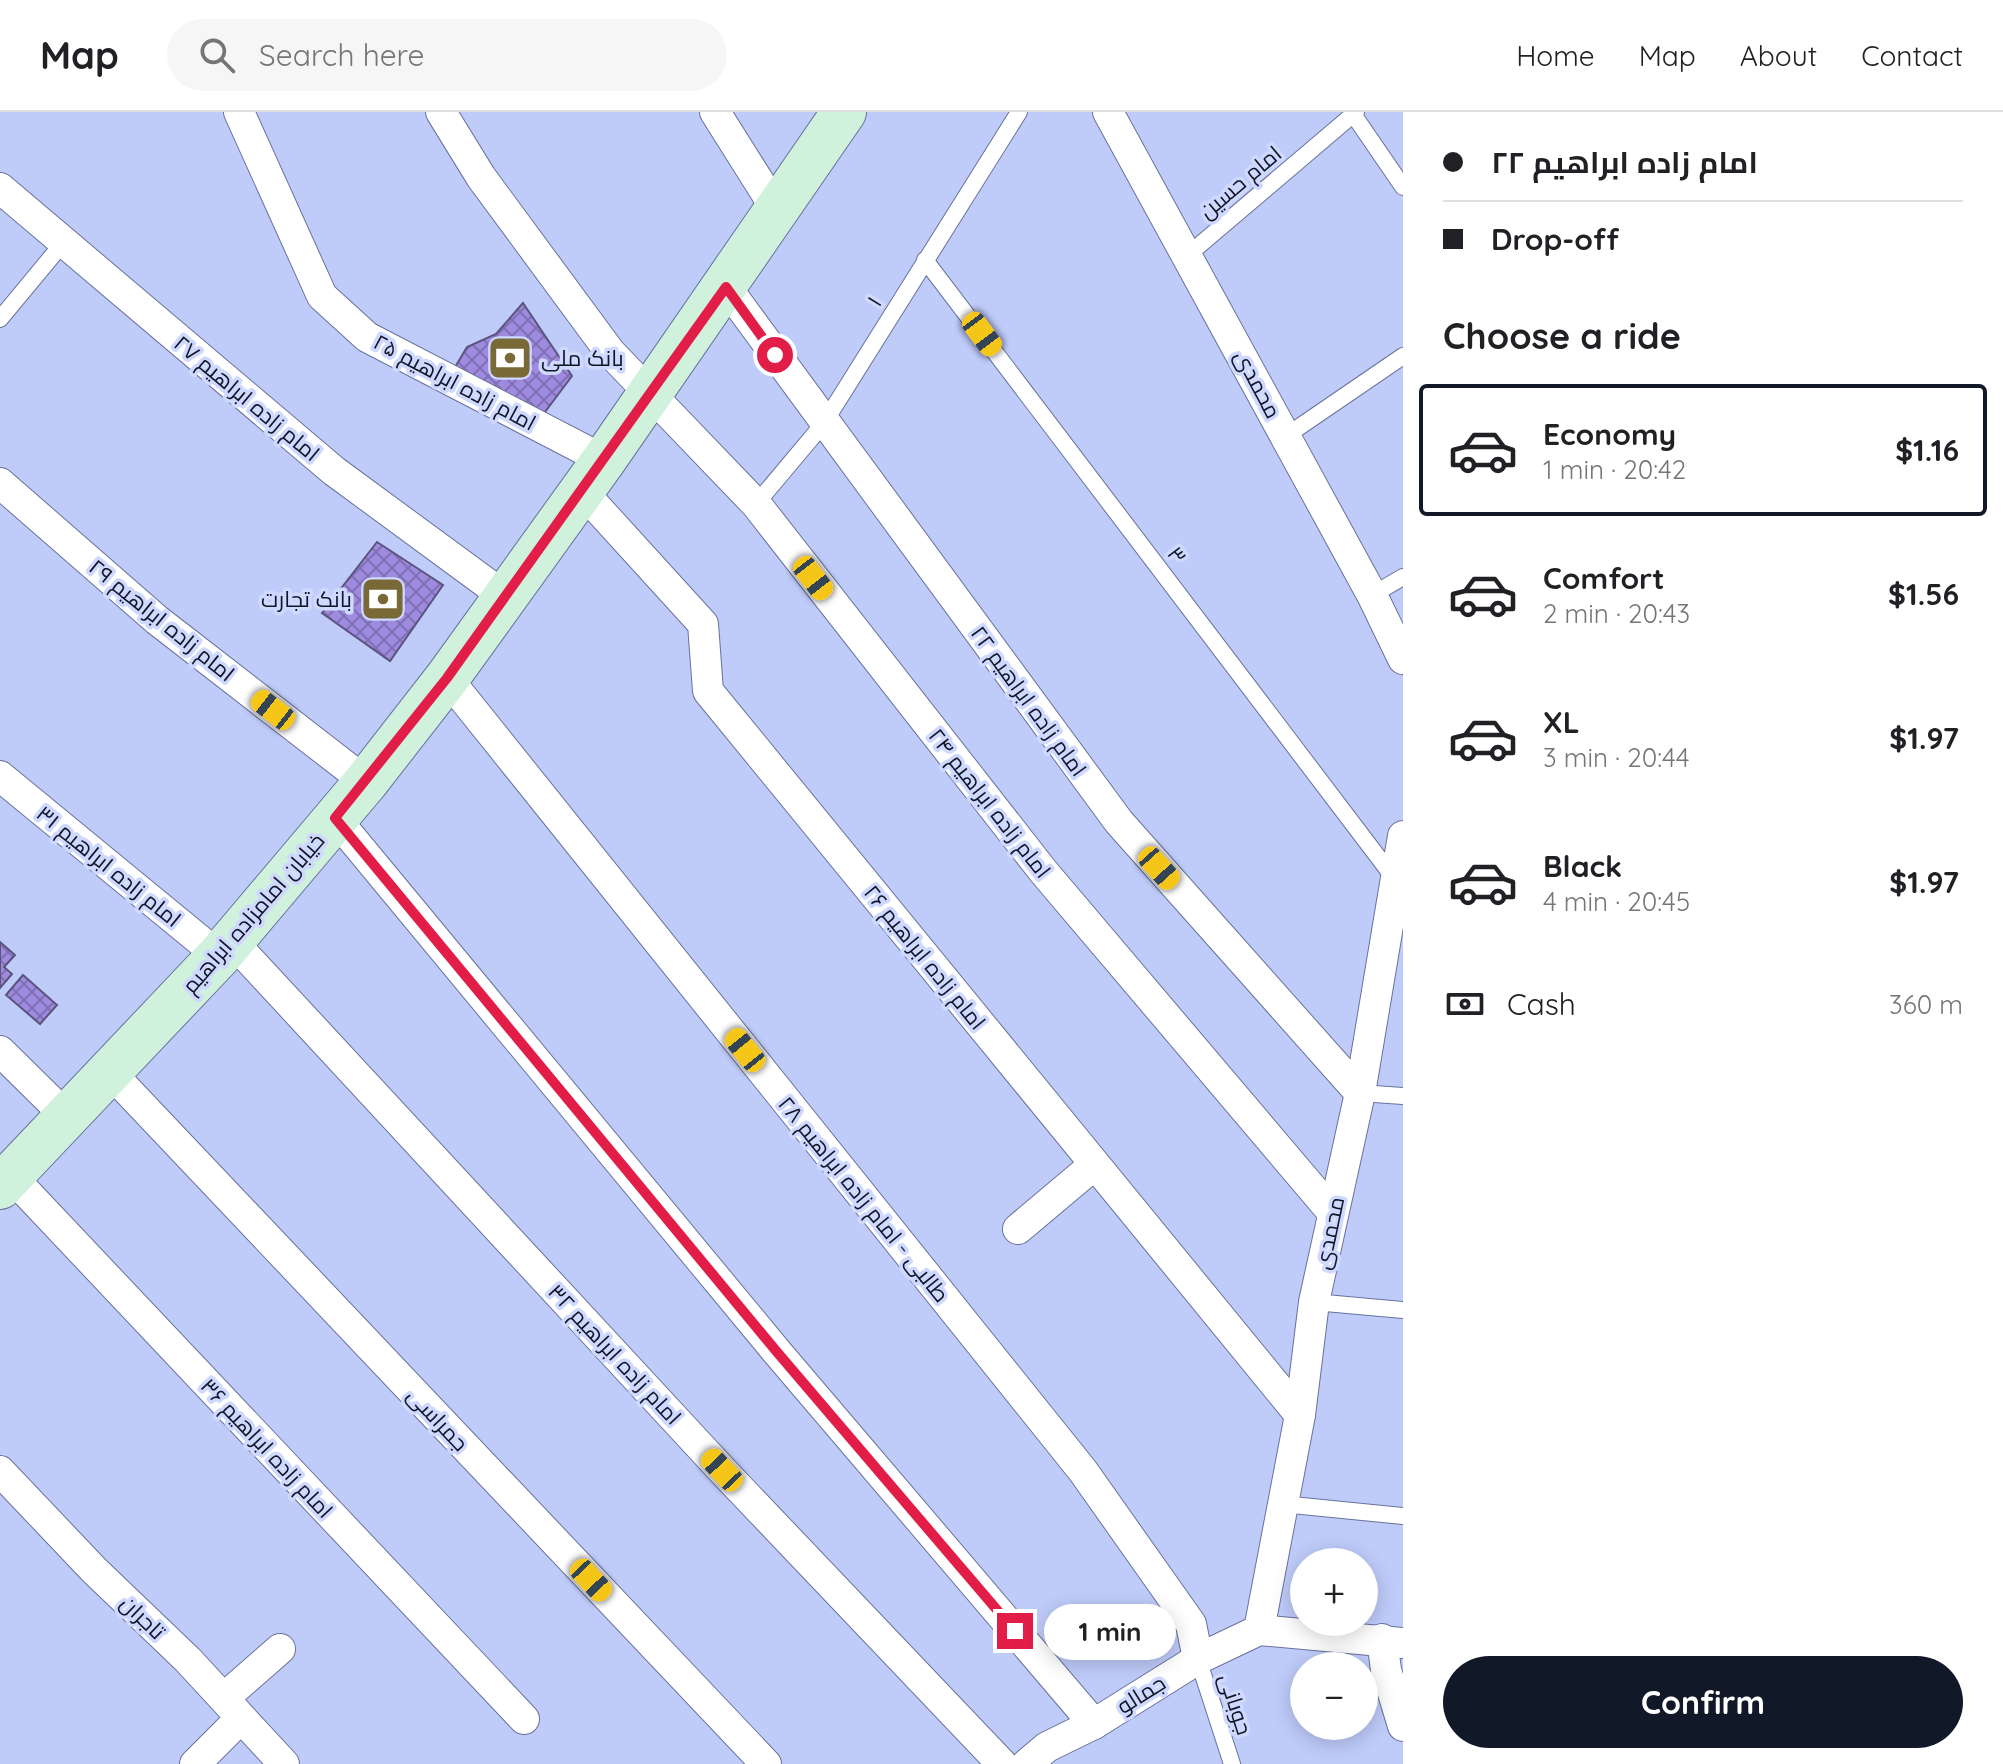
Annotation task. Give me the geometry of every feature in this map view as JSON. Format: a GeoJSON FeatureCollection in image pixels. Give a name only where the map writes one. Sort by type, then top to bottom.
{"type":"FeatureCollection","features":[{"type":"Feature","properties":{"kind":"main road","name":"خیابان امامزاده ابراهیم"},"geometry":{"type":"LineString","coordinates":[[5,1181],[111,1073],[225,948],[366,782],[447,678],[593,475],[778,212],[844,112]]}},
{"type":"Feature","properties":{"kind":"street","name":"امام زاده ابراهیم ۲۵"},"geometry":{"type":"LineString","coordinates":[[239,112],[322,296],[367,337],[593,475]]}},
{"type":"Feature","properties":{"kind":"street","name":"امام زاده ابراهیم ۲۴"},"geometry":{"type":"LineString","coordinates":[[441,112],[481,177],[610,352],[756,504],[1043,871],[1333,1213]]}},
{"type":"Feature","properties":{"kind":"street"},"geometry":{"type":"LineString","coordinates":[[715,112],[778,212]]}},
{"type":"Feature","properties":{"kind":"street","name":"محمدی"},"geometry":{"type":"LineString","coordinates":[[1108,112],[1189,254],[1372,595],[1403,659]]}},
{"type":"Feature","properties":{"kind":"street","name":"امام زاده ابراهیم ۲۷"},"geometry":{"type":"LineString","coordinates":[[0,188],[334,471],[504,596]]}},
{"type":"Feature","properties":{"kind":"street","name":"امام زاده ابراهیم ۲۲"},"geometry":{"type":"LineString","coordinates":[[726,287],[1119,822],[1360,1093]]}},
{"type":"Feature","properties":{"kind":"street","name":"امام زاده ابراهیم ۲۶"},"geometry":{"type":"LineString","coordinates":[[593,475],[703,624],[708,691],[1300,1415]]}},
{"type":"Feature","properties":{"kind":"street","name":"امام زاده ابراهیم ۲۹"},"geometry":{"type":"LineString","coordinates":[[0,483],[157,620],[366,782]]}},
{"type":"Feature","properties":{"kind":"street","name":"طالبی - امام زاده ابراهیم ۲۸"},"geometry":{"type":"LineString","coordinates":[[447,678],[1083,1471],[1191,1624],[1198,1659]]}},
{"type":"Feature","properties":{"kind":"street","name":"امام زاده ابراهیم ۳۱"},"geometry":{"type":"LineString","coordinates":[[0,776],[225,948]]}},
{"type":"Feature","properties":{"kind":"street"},"geometry":{"type":"LineString","coordinates":[[335,818],[777,1352],[1094,1724]]}},
{"type":"Feature","properties":{"kind":"street","name":"محمدی"},"geometry":{"type":"LineString","coordinates":[[1259,1630],[1300,1415],[1314,1302],[1360,1093],[1403,836]]}},
{"type":"Feature","properties":{"kind":"street","name":"امام زاده ابراهیم ۳۲"},"geometry":{"type":"LineString","coordinates":[[225,948],[1002,1764]]}},
{"type":"Feature","properties":{"kind":"street"},"geometry":{"type":"LineString","coordinates":[[0,1051],[67,1117]]}},
{"type":"Feature","properties":{"kind":"street","name":"جمراسی"},"geometry":{"type":"LineString","coordinates":[[111,1073],[766,1764]]}},
{"type":"Feature","properties":{"kind":"street"},"geometry":{"type":"LineString","coordinates":[[1018,1229],[1094,1165]]}},
{"type":"Feature","properties":{"kind":"street","name":"امام زاده ابراهیم ۳۶"},"geometry":{"type":"LineString","coordinates":[[5,1181],[524,1719]]}},
{"type":"Feature","properties":{"kind":"street","name":"تاجران"},"geometry":{"type":"LineString","coordinates":[[0,1471],[284,1764]]}},
{"type":"Feature","properties":{"kind":"street"},"geometry":{"type":"LineString","coordinates":[[1259,1630],[1393,1641],[1386,1670],[1403,1726]]}},
{"type":"Feature","properties":{"kind":"street","name":"جمالو"},"geometry":{"type":"LineString","coordinates":[[1027,1764],[1047,1747],[1094,1724],[1198,1659],[1259,1630]]}},
{"type":"Feature","properties":{"kind":"street"},"geometry":{"type":"LineString","coordinates":[[195,1764],[232,1708],[280,1649]]}},
{"type":"Feature","properties":{"kind":"lane","name":"۱"},"geometry":{"type":"LineString","coordinates":[[756,504],[824,423],[1019,112]]}},
{"type":"Feature","properties":{"kind":"lane","name":"امام حسین"},"geometry":{"type":"LineString","coordinates":[[1189,254],[1355,113]]}},
{"type":"Feature","properties":{"kind":"lane"},"geometry":{"type":"LineString","coordinates":[[1355,113],[1403,187]]}},
{"type":"Feature","properties":{"kind":"lane"},"geometry":{"type":"LineString","coordinates":[[0,319],[63,243]]}},
{"type":"Feature","properties":{"kind":"lane","name":"۳"},"geometry":{"type":"LineString","coordinates":[[925,260],[1394,878]]}},
{"type":"Feature","properties":{"kind":"lane"},"geometry":{"type":"LineString","coordinates":[[1286,436],[1403,356]]}},
{"type":"Feature","properties":{"kind":"lane"},"geometry":{"type":"LineString","coordinates":[[1372,595],[1403,577]]}},
{"type":"Feature","properties":{"kind":"lane"},"geometry":{"type":"LineString","coordinates":[[1360,1093],[1403,1096]]}},
{"type":"Feature","properties":{"kind":"lane"},"geometry":{"type":"LineString","coordinates":[[1314,1302],[1403,1310]]}},
{"type":"Feature","properties":{"kind":"lane"},"geometry":{"type":"LineString","coordinates":[[1282,1504],[1403,1516]]}},
{"type":"Feature","properties":{"kind":"lane","name":"جوبانی"},"geometry":{"type":"LineString","coordinates":[[1198,1659],[1232,1764]]}},
{"type":"Feature","properties":{"kind":"building","name":"بانک ملی"},"geometry":{"type":"Polygon","coordinates":[[[523,303],[572,376],[545,412],[524,410],[454,369],[467,347],[496,334],[523,303]]]}},
{"type":"Feature","properties":{"kind":"building","name":"بانک تجارت"},"geometry":{"type":"Polygon","coordinates":[[[377,542],[443,585],[390,661],[322,613],[377,542]]]}},
{"type":"Feature","properties":{"kind":"building"},"geometry":{"type":"Polygon","coordinates":[[[0,942],[15,955],[4,967],[12,974],[0,988],[0,942]]]}},
{"type":"Feature","properties":{"kind":"building"},"geometry":{"type":"Polygon","coordinates":[[[23,975],[57,1005],[40,1024],[6,995],[23,975]]]}},
{"type":"Feature","properties":{"kind":"place","name":"بانک ملی"},"geometry":{"type":"Point","coordinates":[510,358]}},
{"type":"Feature","properties":{"kind":"place","name":"بانک تجارت"},"geometry":{"type":"Point","coordinates":[383,599]}},
{"type":"Feature","properties":{"kind":"route"},"geometry":{"type":"LineString","coordinates":[[775,355],[726,287],[447,678],[335,818],[777,1352],[1015,1631]]}}]}
